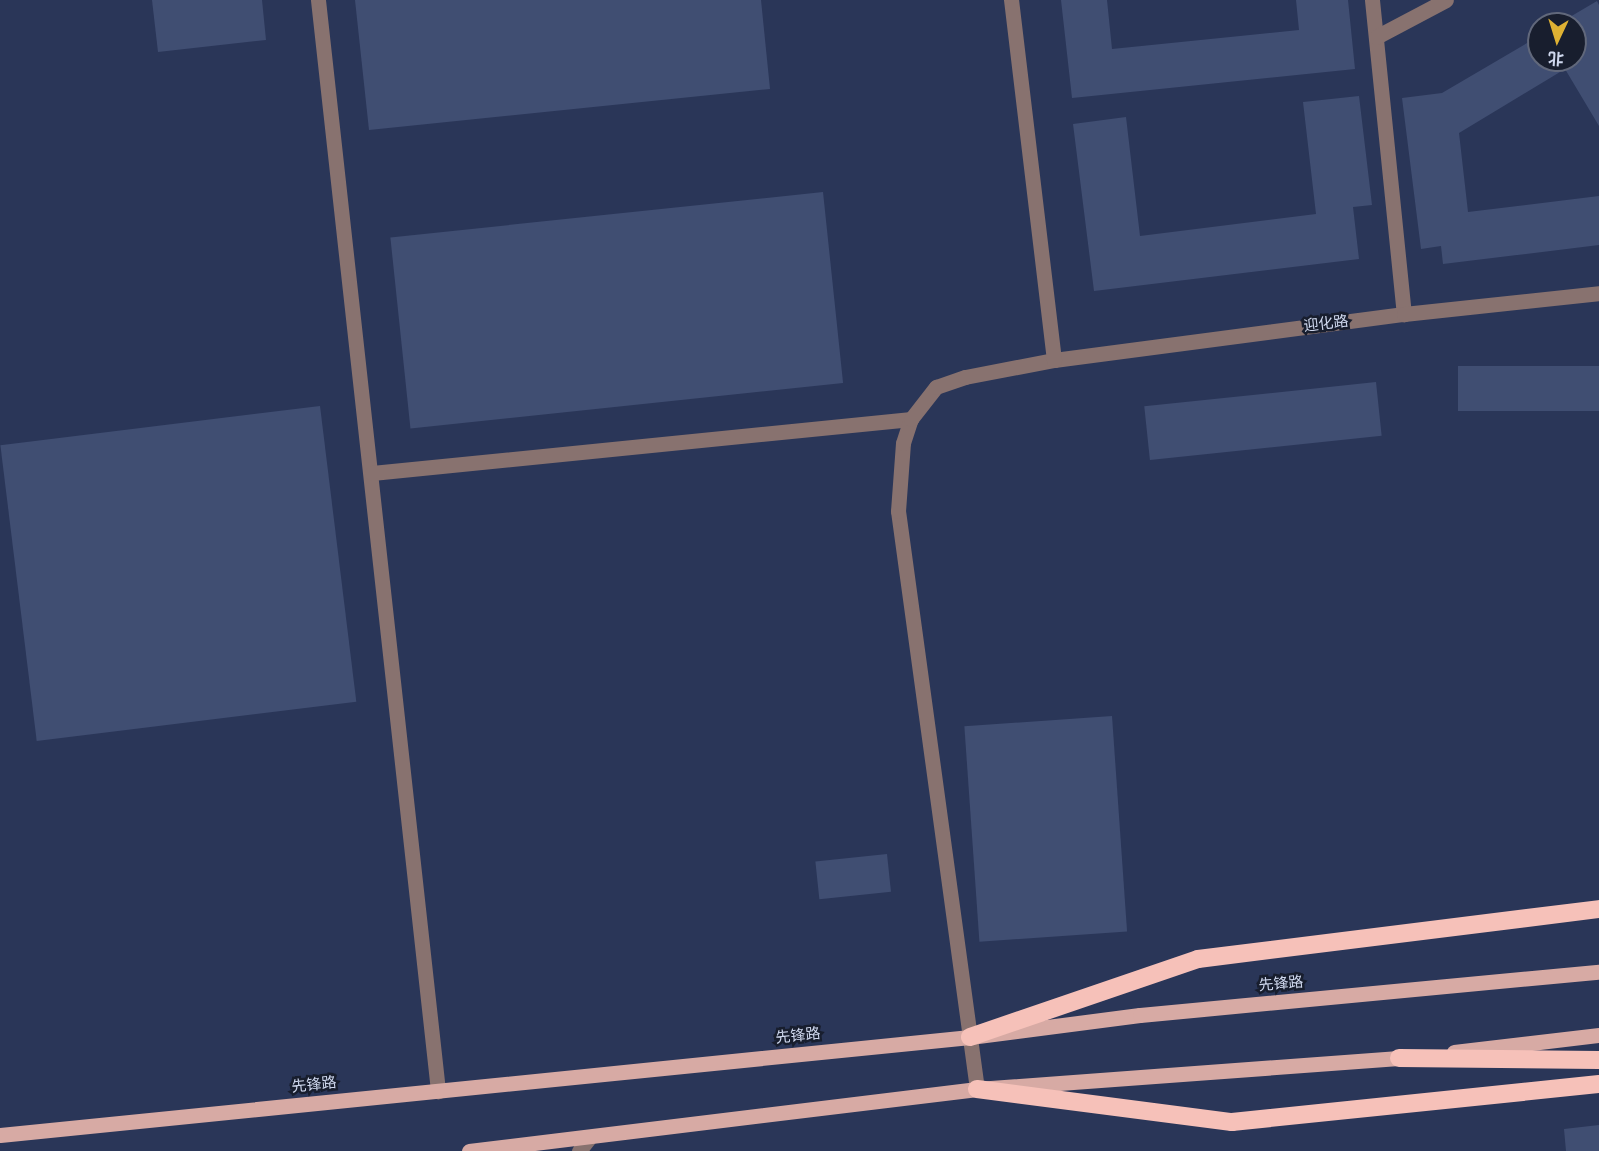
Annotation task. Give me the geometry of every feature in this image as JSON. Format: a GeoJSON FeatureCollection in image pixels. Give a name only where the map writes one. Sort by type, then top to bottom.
{"type":"FeatureCollection","features":[{"type":"Feature","properties":{"kind":"highway"},"geometry":{"type":"LineString","coordinates":[[970,1037],[1198,959],[1599,909]]}},
{"type":"Feature","properties":{"kind":"highway"},"geometry":{"type":"LineString","coordinates":[[1399,1058],[1599,1060]]}},
{"type":"Feature","properties":{"kind":"highway"},"geometry":{"type":"LineString","coordinates":[[977,1089],[1232,1122],[1599,1084]]}},
{"type":"Feature","properties":{"kind":"main road","name":"先锋路"},"geometry":{"type":"LineString","coordinates":[[0,1136],[970,1037],[1140,1015],[1599,972]]}},
{"type":"Feature","properties":{"kind":"main road"},"geometry":{"type":"LineString","coordinates":[[469,1151],[977,1089],[1399,1058],[1599,1035]]}},
{"type":"Feature","properties":{"kind":"street"},"geometry":{"type":"LineString","coordinates":[[318,0],[372,473],[438,1091]]}},
{"type":"Feature","properties":{"kind":"street"},"geometry":{"type":"LineString","coordinates":[[1011,0],[1054,360]]}},
{"type":"Feature","properties":{"kind":"street"},"geometry":{"type":"LineString","coordinates":[[1372,0],[1404,314]]}},
{"type":"Feature","properties":{"kind":"street"},"geometry":{"type":"LineString","coordinates":[[1376,37],[1446,0]]}},
{"type":"Feature","properties":{"kind":"street","name":"迎化路"},"geometry":{"type":"LineString","coordinates":[[911,419],[936,387],[965,377],[1054,360],[1404,314],[1599,293]]}},
{"type":"Feature","properties":{"kind":"street"},"geometry":{"type":"LineString","coordinates":[[372,473],[911,419],[903,443],[898,511],[977,1089]]}},
{"type":"Feature","properties":{"kind":"street"},"geometry":{"type":"LineString","coordinates":[[579,1151],[589,1138]]}},
{"type":"Feature","properties":{"kind":"building"},"geometry":{"type":"Polygon","coordinates":[[[152,0],[262,0],[266,40],[158,52],[152,0]]]}},
{"type":"Feature","properties":{"kind":"building"},"geometry":{"type":"Polygon","coordinates":[[[355,0],[761,0],[770,89],[369,130],[355,0]]]}},
{"type":"Feature","properties":{"kind":"building"},"geometry":{"type":"Polygon","coordinates":[[[1061,0],[1107,0],[1112,49],[1299,30],[1296,0],[1348,0],[1355,69],[1072,98],[1061,0]]]}},
{"type":"Feature","properties":{"kind":"building"},"geometry":{"type":"Polygon","coordinates":[[[1597,1],[1599,5],[1599,126],[1567,72],[1587,72],[1587,12],[1578,12],[1597,1]]]}},
{"type":"Feature","properties":{"kind":"building"},"geometry":{"type":"Polygon","coordinates":[[[1527,43],[1527,72],[1560,72],[1459,133],[1468,212],[1599,196],[1599,245],[1443,264],[1441,246],[1421,249],[1402,98],[1442,93],[1527,43]]]}},
{"type":"Feature","properties":{"kind":"building"},"geometry":{"type":"Polygon","coordinates":[[[1359,96],[1372,205],[1353,207],[1359,259],[1094,291],[1073,124],[1126,117],[1140,236],[1316,214],[1303,102],[1359,96]]]}},
{"type":"Feature","properties":{"kind":"building"},"geometry":{"type":"Polygon","coordinates":[[[823,192],[843,383],[410,428],[390,237],[823,192]]]}},
{"type":"Feature","properties":{"kind":"building"},"geometry":{"type":"Polygon","coordinates":[[[1458,366],[1599,366],[1599,411],[1458,411],[1458,366]]]}},
{"type":"Feature","properties":{"kind":"building"},"geometry":{"type":"Polygon","coordinates":[[[1376,382],[1382,436],[1150,460],[1144,406],[1376,382]]]}},
{"type":"Feature","properties":{"kind":"building"},"geometry":{"type":"Polygon","coordinates":[[[320,406],[356,702],[37,741],[0,445],[320,406]]]}},
{"type":"Feature","properties":{"kind":"building"},"geometry":{"type":"Polygon","coordinates":[[[1112,716],[1127,931],[979,942],[964,726],[1112,716]]]}},
{"type":"Feature","properties":{"kind":"building"},"geometry":{"type":"Polygon","coordinates":[[[887,854],[891,892],[819,899],[815,862],[887,854]]]}},
{"type":"Feature","properties":{"kind":"building"},"geometry":{"type":"Polygon","coordinates":[[[1599,1125],[1599,1151],[1566,1151],[1564,1129],[1599,1125]]]}}]}
